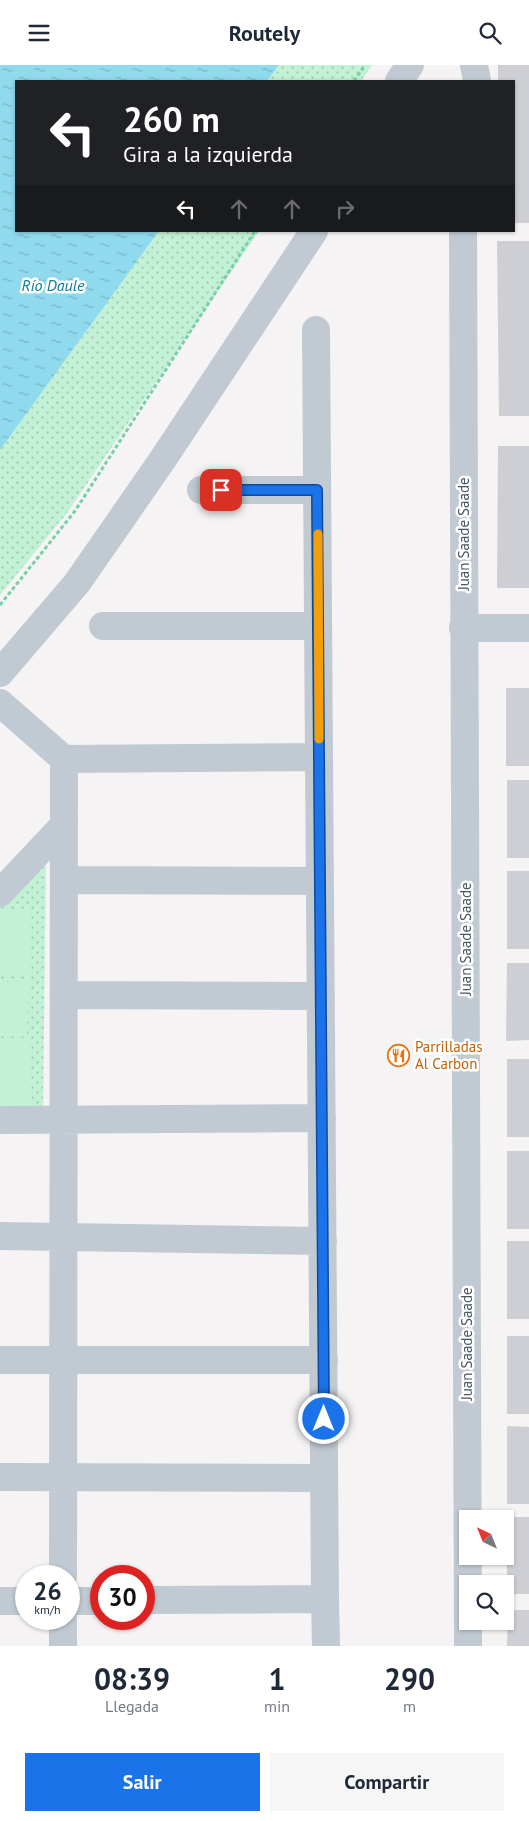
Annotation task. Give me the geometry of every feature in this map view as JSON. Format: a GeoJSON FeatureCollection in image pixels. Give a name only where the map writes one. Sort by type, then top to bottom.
{"type":"FeatureCollection","features":[{"type":"Feature","properties":{"kind":"street"},"geometry":{"type":"LineString","coordinates":[[401,80],[410,65]]}},
{"type":"Feature","properties":{"kind":"street"},"geometry":{"type":"LineString","coordinates":[[408,80],[410,65]]}},
{"type":"Feature","properties":{"kind":"street"},"geometry":{"type":"LineString","coordinates":[[476,65],[477,80]]}},
{"type":"Feature","properties":{"kind":"street"},"geometry":{"type":"LineString","coordinates":[[0,673],[77,583],[168,451],[313,232]]}},
{"type":"Feature","properties":{"kind":"street","name":"Juan Saade Saade"},"geometry":{"type":"LineString","coordinates":[[463,232],[468,1646]]}},
{"type":"Feature","properties":{"kind":"street"},"geometry":{"type":"LineString","coordinates":[[316,330],[326,1646]]}},
{"type":"Feature","properties":{"kind":"street"},"geometry":{"type":"LineString","coordinates":[[201,490],[317,490]]}},
{"type":"Feature","properties":{"kind":"street"},"geometry":{"type":"LineString","coordinates":[[103,626],[318,626]]}},
{"type":"Feature","properties":{"kind":"street"},"geometry":{"type":"LineString","coordinates":[[463,628],[529,628]]}},
{"type":"Feature","properties":{"kind":"street"},"geometry":{"type":"LineString","coordinates":[[0,703],[64,759],[319,757]]}},
{"type":"Feature","properties":{"kind":"street"},"geometry":{"type":"LineString","coordinates":[[63,1565],[64,759]]}},
{"type":"Feature","properties":{"kind":"street"},"geometry":{"type":"LineString","coordinates":[[0,893],[64,825]]}},
{"type":"Feature","properties":{"kind":"street"},"geometry":{"type":"LineString","coordinates":[[64,880],[320,881]]}},
{"type":"Feature","properties":{"kind":"street"},"geometry":{"type":"LineString","coordinates":[[64,995],[321,996]]}},
{"type":"Feature","properties":{"kind":"street"},"geometry":{"type":"LineString","coordinates":[[0,1120],[322,1118]]}},
{"type":"Feature","properties":{"kind":"street"},"geometry":{"type":"LineString","coordinates":[[0,1236],[323,1241]]}},
{"type":"Feature","properties":{"kind":"street"},"geometry":{"type":"LineString","coordinates":[[0,1360],[324,1360]]}},
{"type":"Feature","properties":{"kind":"street"},"geometry":{"type":"LineString","coordinates":[[0,1477],[324,1478]]}},
{"type":"Feature","properties":{"kind":"street"},"geometry":{"type":"LineString","coordinates":[[155,1601],[325,1599]]}},
{"type":"Feature","properties":{"kind":"street"},"geometry":{"type":"LineString","coordinates":[[0,1601],[15,1601]]}},
{"type":"Feature","properties":{"kind":"street"},"geometry":{"type":"LineString","coordinates":[[63,1630],[63,1646]]}},
{"type":"Feature","properties":{"kind":"path"},"geometry":{"type":"LineString","coordinates":[[355,80],[365,65]]}},
{"type":"Feature","properties":{"kind":"path"},"geometry":{"type":"LineString","coordinates":[[0,605],[75,511],[254,232]]}},
{"type":"Feature","properties":{"kind":"green space"},"geometry":{"type":"Polygon","coordinates":[[[279,65],[372,65],[362,80],[268,80],[279,65]]]}},
{"type":"Feature","properties":{"kind":"green space"},"geometry":{"type":"Polygon","coordinates":[[[158,232],[258,232],[67,513],[0,595],[0,450],[158,232]]]}},
{"type":"Feature","properties":{"kind":"green space"},"geometry":{"type":"Polygon","coordinates":[[[46,865],[43,1111],[0,1110],[0,906],[36,866],[46,865]]]}},
{"type":"Feature","properties":{"kind":"green space"},"geometry":{"type":"Polygon","coordinates":[[[29,909],[30,974],[0,975],[0,910],[29,909]]]}},
{"type":"Feature","properties":{"kind":"green space"},"geometry":{"type":"Polygon","coordinates":[[[29,981],[27,1035],[0,1035],[0,982],[29,981]]]}},
{"type":"Feature","properties":{"kind":"green space"},"geometry":{"type":"Polygon","coordinates":[[[0,1038],[29,1038],[32,1107],[0,1107],[0,1038]]]}},
{"type":"Feature","properties":{"kind":"water","name":"Río Daule"},"geometry":{"type":"Polygon","coordinates":[[[0,65],[279,65],[268,80],[15,80],[15,232],[158,232],[0,450],[0,65]]]}},
{"type":"Feature","properties":{"kind":"building"},"geometry":{"type":"Polygon","coordinates":[[[498,65],[529,65],[529,223],[515,223],[515,80],[498,80],[498,65]]]}},
{"type":"Feature","properties":{"kind":"building"},"geometry":{"type":"Polygon","coordinates":[[[497,241],[529,241],[529,416],[499,416],[497,241]]]}},
{"type":"Feature","properties":{"kind":"building"},"geometry":{"type":"Polygon","coordinates":[[[498,446],[529,446],[529,588],[497,588],[498,446]]]}},
{"type":"Feature","properties":{"kind":"building"},"geometry":{"type":"Polygon","coordinates":[[[506,688],[529,688],[529,766],[506,766],[506,688]]]}},
{"type":"Feature","properties":{"kind":"building"},"geometry":{"type":"Polygon","coordinates":[[[507,780],[529,780],[529,858],[507,858],[507,780]]]}},
{"type":"Feature","properties":{"kind":"building"},"geometry":{"type":"Polygon","coordinates":[[[507,871],[529,871],[529,949],[507,949],[507,871]]]}},
{"type":"Feature","properties":{"kind":"building"},"geometry":{"type":"Polygon","coordinates":[[[507,963],[529,963],[529,1040],[506,1041],[507,963]]]}},
{"type":"Feature","properties":{"kind":"building"},"geometry":{"type":"Polygon","coordinates":[[[507,1059],[529,1059],[529,1137],[507,1137],[507,1059]]]}},
{"type":"Feature","properties":{"kind":"building"},"geometry":{"type":"Polygon","coordinates":[[[507,1151],[529,1151],[529,1229],[507,1229],[507,1151]]]}},
{"type":"Feature","properties":{"kind":"building"},"geometry":{"type":"Polygon","coordinates":[[[507,1241],[529,1241],[529,1319],[507,1319],[507,1241]]]}},
{"type":"Feature","properties":{"kind":"building"},"geometry":{"type":"Polygon","coordinates":[[[507,1336],[529,1336],[529,1414],[507,1414],[507,1336]]]}},
{"type":"Feature","properties":{"kind":"building"},"geometry":{"type":"Polygon","coordinates":[[[507,1426],[529,1427],[529,1504],[507,1504],[507,1426]]]}},
{"type":"Feature","properties":{"kind":"building"},"geometry":{"type":"Polygon","coordinates":[[[514,1517],[529,1517],[529,1594],[514,1594],[514,1575],[507,1575],[507,1565],[514,1565],[514,1517]]]}},
{"type":"Feature","properties":{"kind":"building"},"geometry":{"type":"Polygon","coordinates":[[[514,1610],[529,1610],[529,1646],[507,1646],[507,1630],[514,1630],[514,1610]]]}},
{"type":"Feature","properties":{"kind":"slow traffic"},"geometry":{"type":"LineString","coordinates":[[318,534],[319,739]]}},
{"type":"Feature","properties":{"kind":"place","name":"Parrilladas Al Carbon"},"geometry":{"type":"Point","coordinates":[399,1055]}},
{"type":"Feature","properties":{"kind":"route"},"geometry":{"type":"LineString","coordinates":[[221,490],[317,490],[324,1419]]}}]}
